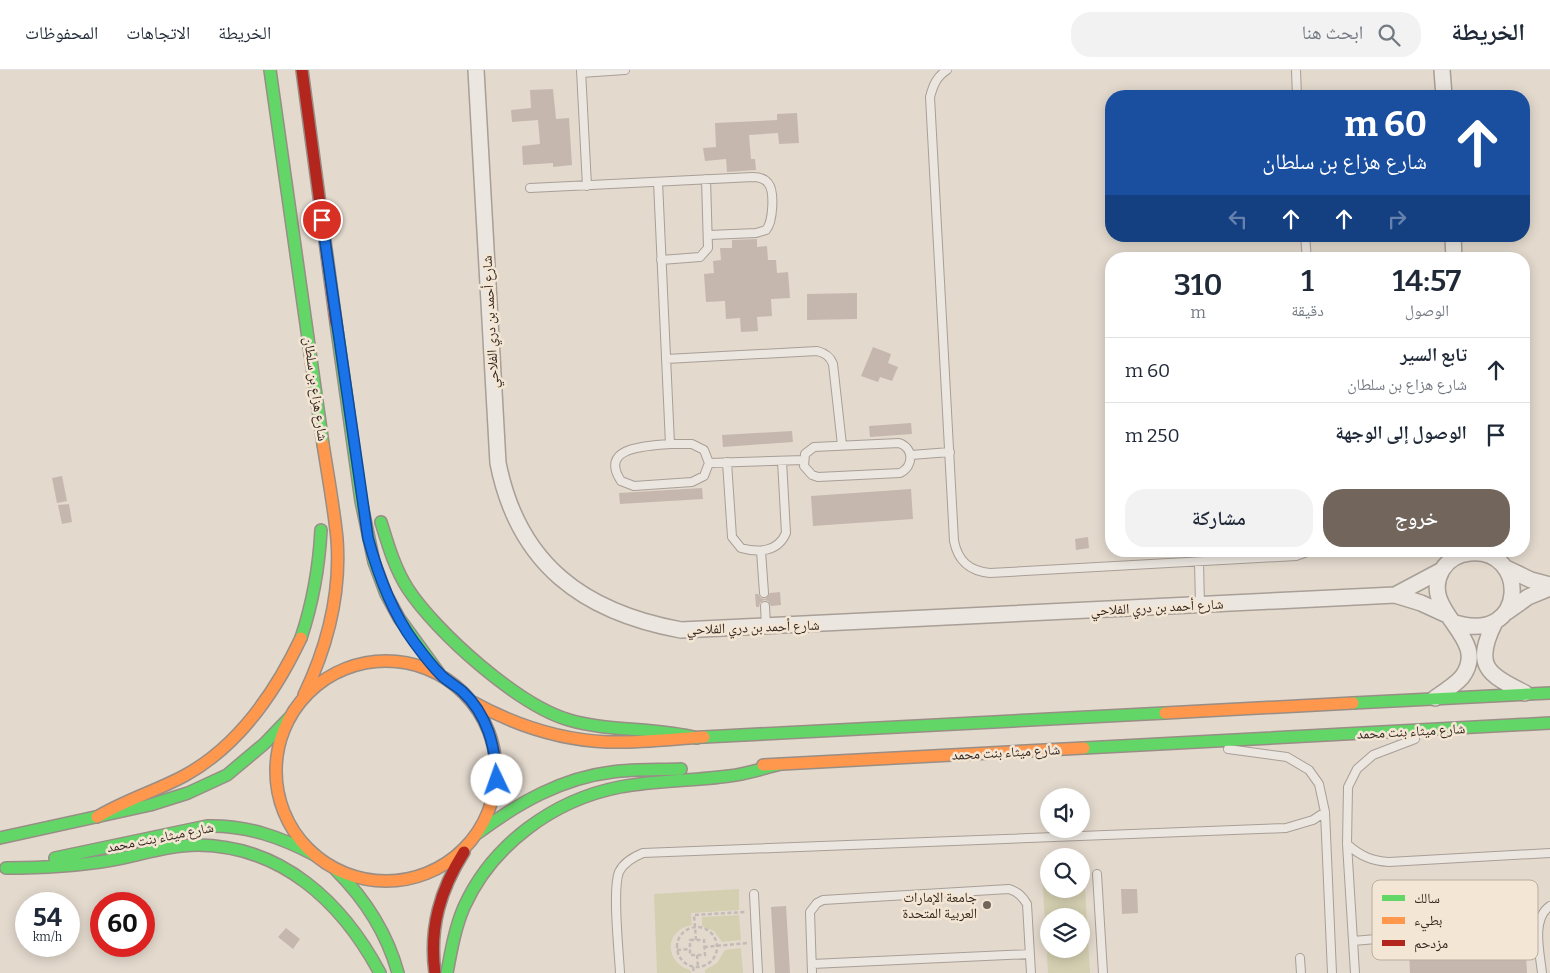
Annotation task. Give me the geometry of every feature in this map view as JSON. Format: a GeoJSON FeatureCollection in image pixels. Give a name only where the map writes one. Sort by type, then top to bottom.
{"type":"FeatureCollection","features":[{"type":"Feature","properties":{"kind":"main road","name":"شارع هزاع بن سلطان"},"geometry":{"type":"LineString","coordinates":[[270,70],[337,540],[338,564],[333,612],[311,682],[299,703]]}},
{"type":"Feature","properties":{"kind":"main road","name":"شارع هزاع بن سلطان"},"geometry":{"type":"LineString","coordinates":[[302,70],[368,538],[381,581],[400,621],[441,675]]}},
{"type":"Feature","properties":{"kind":"main road"},"geometry":{"type":"LineString","coordinates":[[306,412],[312,359]]}},
{"type":"Feature","properties":{"kind":"main road"},"geometry":{"type":"LineString","coordinates":[[356,455],[370,485]]}},
{"type":"Feature","properties":{"kind":"main road"},"geometry":{"type":"LineString","coordinates":[[377,507],[385,541],[395,566],[407,589],[422,611],[441,630],[511,690],[535,705],[568,720],[590,724],[660,729],[697,738]]}},
{"type":"Feature","properties":{"kind":"main road"},"geometry":{"type":"LineString","coordinates":[[97,816],[128,799],[167,785],[204,763],[227,744],[265,702],[289,665],[307,626],[318,584],[321,519]]}},
{"type":"Feature","properties":{"kind":"main road"},"geometry":{"type":"LineString","coordinates":[[0,838],[170,800],[207,785],[227,775],[245,760],[289,718],[299,703],[318,684],[332,675],[365,663],[391,661],[417,665],[441,675],[472,701],[487,725],[495,752],[497,780],[491,808],[478,833],[454,867],[437,913],[432,938],[435,973]]}},
{"type":"Feature","properties":{"kind":"main road"},"geometry":{"type":"LineString","coordinates":[[472,701],[514,724],[540,733],[567,739],[610,742],[1550,693]]}},
{"type":"Feature","properties":{"kind":"main road"},"geometry":{"type":"LineString","coordinates":[[289,718],[279,746],[276,776],[282,805],[295,832],[315,855],[330,865],[348,882],[377,922],[388,944],[398,973]]}},
{"type":"Feature","properties":{"kind":"main road","name":"شارع ميثاء بنت محمد"},"geometry":{"type":"LineString","coordinates":[[478,833],[500,816],[531,798],[564,784],[612,772],[1197,743],[1550,723]]}},
{"type":"Feature","properties":{"kind":"main road"},"geometry":{"type":"LineString","coordinates":[[447,973],[457,926],[474,887],[499,854],[538,820],[574,801],[619,787],[744,774],[781,764]]}},
{"type":"Feature","properties":{"kind":"main road","name":"شارع ميثاء بنت محمد"},"geometry":{"type":"LineString","coordinates":[[3,868],[207,826],[228,824],[277,835],[315,855]]}},
{"type":"Feature","properties":{"kind":"main road"},"geometry":{"type":"LineString","coordinates":[[3,868],[37,868],[91,863],[170,847],[198,845],[216,845],[257,855],[276,864],[324,897],[352,926],[380,973]]}},
{"type":"Feature","properties":{"kind":"main road"},"geometry":{"type":"LineString","coordinates":[[330,865],[358,877],[388,881],[418,876],[445,864],[468,845]]}},
{"type":"Feature","properties":{"kind":"street","name":"شارع أحمد بن دري الفلاحي"},"geometry":{"type":"LineString","coordinates":[[476,70],[498,463],[508,501],[520,529],[538,555],[566,582],[592,601],[620,615],[650,625],[681,630],[1394,595],[1421,603],[1450,619]]}},
{"type":"Feature","properties":{"kind":"street"},"geometry":{"type":"LineString","coordinates":[[1442,70],[1444,90]]}},
{"type":"Feature","properties":{"kind":"street"},"geometry":{"type":"LineString","coordinates":[[1435,698],[1458,680],[1468,666],[1469,654],[1450,619],[1439,604],[1437,593],[1437,581],[1442,570],[1453,557]]}},
{"type":"Feature","properties":{"kind":"street"},"geometry":{"type":"LineString","coordinates":[[1499,560],[1531,580],[1550,587]]}},
{"type":"Feature","properties":{"kind":"street"},"geometry":{"type":"LineString","coordinates":[[1499,560],[1511,580],[1513,592],[1510,604],[1485,646],[1486,665],[1492,674],[1500,680],[1526,694]]}},
{"type":"Feature","properties":{"kind":"street","name":"شارع أحمد بن دري الفلاحي"},"geometry":{"type":"LineString","coordinates":[[1394,595],[1442,570]]}},
{"type":"Feature","properties":{"kind":"street"},"geometry":{"type":"LineString","coordinates":[[1450,619],[1470,627],[1482,627],[1500,619],[1528,597],[1550,587]]}},
{"type":"Feature","properties":{"kind":"lane"},"geometry":{"type":"LineString","coordinates":[[587,186],[581,71],[625,70]]}},
{"type":"Feature","properties":{"kind":"lane"},"geometry":{"type":"LineString","coordinates":[[947,70],[941,74],[933,85],[930,97],[954,541],[961,561],[969,568],[979,572],[990,573],[1280,557]]}},
{"type":"Feature","properties":{"kind":"lane"},"geometry":{"type":"LineString","coordinates":[[1296,70],[1297,90]]}},
{"type":"Feature","properties":{"kind":"lane"},"geometry":{"type":"LineString","coordinates":[[530,188],[758,177],[767,182],[772,192],[772,221],[766,230],[756,233],[709,235]]}},
{"type":"Feature","properties":{"kind":"lane"},"geometry":{"type":"LineString","coordinates":[[661,260],[700,257],[708,248],[706,179]]}},
{"type":"Feature","properties":{"kind":"lane"},"geometry":{"type":"LineString","coordinates":[[658,182],[670,444]]}},
{"type":"Feature","properties":{"kind":"lane"},"geometry":{"type":"LineString","coordinates":[[666,359],[822,352],[827,355],[833,364],[842,445]]}},
{"type":"Feature","properties":{"kind":"lane"},"geometry":{"type":"LineString","coordinates":[[899,443],[908,448],[911,456],[908,467],[900,472],[818,477],[807,472],[804,460],[805,454],[814,447],[842,445],[899,443]]}},
{"type":"Feature","properties":{"kind":"lane"},"geometry":{"type":"LineString","coordinates":[[692,444],[704,450],[709,463],[704,476],[692,482],[634,486],[622,481],[618,475],[616,462],[624,451],[630,448],[692,444]]}},
{"type":"Feature","properties":{"kind":"lane"},"geometry":{"type":"LineString","coordinates":[[911,456],[950,452]]}},
{"type":"Feature","properties":{"kind":"lane"},"geometry":{"type":"LineString","coordinates":[[709,463],[804,460]]}},
{"type":"Feature","properties":{"kind":"lane"},"geometry":{"type":"LineString","coordinates":[[727,462],[732,537],[741,548],[761,551],[778,546],[786,534],[782,461]]}},
{"type":"Feature","properties":{"kind":"lane"},"geometry":{"type":"LineString","coordinates":[[761,551],[764,593]]}},
{"type":"Feature","properties":{"kind":"lane"},"geometry":{"type":"LineString","coordinates":[[1198,562],[1200,605]]}},
{"type":"Feature","properties":{"kind":"lane"},"geometry":{"type":"LineString","coordinates":[[765,606],[766,627]]}},
{"type":"Feature","properties":{"kind":"lane"},"geometry":{"type":"LineString","coordinates":[[1355,973],[1347,844],[1346,795],[1348,787],[1357,769],[1364,761],[1382,750],[1440,730]]}},
{"type":"Feature","properties":{"kind":"lane"},"geometry":{"type":"LineString","coordinates":[[1197,743],[1236,751],[1279,755],[1295,760],[1309,770],[1319,784],[1325,812],[1332,973]]}},
{"type":"Feature","properties":{"kind":"lane"},"geometry":{"type":"LineString","coordinates":[[620,973],[616,882],[622,867],[635,856],[643,853],[1286,828],[1306,822],[1325,812]]}},
{"type":"Feature","properties":{"kind":"lane"},"geometry":{"type":"LineString","coordinates":[[1347,844],[1365,857],[1390,862],[1550,853]]}},
{"type":"Feature","properties":{"kind":"lane"},"geometry":{"type":"LineString","coordinates":[[1097,874],[1103,973]]}},
{"type":"Feature","properties":{"kind":"lane"},"geometry":{"type":"LineString","coordinates":[[1030,954],[812,969],[810,912],[817,903],[824,900],[1009,889],[1016,891],[1027,904],[1030,954],[1031,973]]}},
{"type":"Feature","properties":{"kind":"lane"},"geometry":{"type":"LineString","coordinates":[[754,894],[758,973]]}},
{"type":"Feature","properties":{"kind":"lane"},"geometry":{"type":"LineString","coordinates":[[1542,973],[1539,922],[1544,911],[1550,906]]}},
{"type":"Feature","properties":{"kind":"lane"},"geometry":{"type":"LineString","coordinates":[[1353,941],[1372,939]]}},
{"type":"Feature","properties":{"kind":"lane"},"geometry":{"type":"LineString","coordinates":[[1300,958],[1301,973]]}},
{"type":"Feature","properties":{"kind":"path"},"geometry":{"type":"LineString","coordinates":[[696,940],[694,915],[755,911]]}},
{"type":"Feature","properties":{"kind":"path"},"geometry":{"type":"LineString","coordinates":[[695,927],[707,930],[712,934],[717,946],[714,959],[698,968],[682,961],[677,950],[680,937],[684,932],[695,927]]}},
{"type":"Feature","properties":{"kind":"path"},"geometry":{"type":"LineString","coordinates":[[690,940],[696,940],[704,940],[705,955],[690,955],[690,940]]}},
{"type":"Feature","properties":{"kind":"path"},"geometry":{"type":"LineString","coordinates":[[704,947],[756,942]]}},
{"type":"Feature","properties":{"kind":"path"},"geometry":{"type":"LineString","coordinates":[[677,950],[690,948]]}},
{"type":"Feature","properties":{"kind":"path"},"geometry":{"type":"LineString","coordinates":[[697,955],[698,968]]}},
{"type":"Feature","properties":{"kind":"path"},"geometry":{"type":"LineString","coordinates":[[693,967],[694,973]]}},
{"type":"Feature","properties":{"kind":"path"},"geometry":{"type":"LineString","coordinates":[[702,967],[702,973]]}},
{"type":"Feature","properties":{"kind":"shaded area"},"geometry":{"type":"Polygon","coordinates":[[[739,889],[739,910],[691,913],[692,925],[683,928],[672,939],[672,954],[675,960],[681,966],[690,970],[691,973],[657,973],[654,894],[739,889]]]}},
{"type":"Feature","properties":{"kind":"shaded area"},"geometry":{"type":"Polygon","coordinates":[[[1044,898],[1086,898],[1086,908],[1044,908],[1044,898]]]}},
{"type":"Feature","properties":{"kind":"shaded area"},"geometry":{"type":"Polygon","coordinates":[[[739,915],[741,940],[722,942],[714,931],[702,926],[702,917],[739,915]]]}},
{"type":"Feature","properties":{"kind":"shaded area"},"geometry":{"type":"Polygon","coordinates":[[[741,948],[743,973],[705,973],[705,970],[717,963],[725,950],[741,948]]]}},
{"type":"Feature","properties":{"kind":"shaded area"},"geometry":{"type":"Polygon","coordinates":[[[1047,958],[1089,958],[1090,973],[1048,973],[1047,958]]]}},
{"type":"Feature","properties":{"kind":"building"},"geometry":{"type":"Polygon","coordinates":[[[553,89],[556,119],[569,118],[572,165],[553,167],[553,163],[523,165],[522,146],[540,144],[538,120],[512,122],[511,110],[531,108],[530,90],[553,89]]]}},
{"type":"Feature","properties":{"kind":"building"},"geometry":{"type":"Polygon","coordinates":[[[797,113],[799,143],[779,144],[778,133],[749,135],[751,159],[755,159],[756,170],[727,172],[726,159],[705,161],[703,148],[716,147],[715,123],[777,120],[777,114],[797,113]]]}},
{"type":"Feature","properties":{"kind":"building"},"geometry":{"type":"Polygon","coordinates":[[[757,239],[757,247],[767,246],[768,260],[776,260],[777,273],[788,272],[790,298],[771,299],[772,316],[757,317],[758,331],[741,332],[740,318],[726,319],[725,301],[706,302],[704,274],[714,273],[713,261],[721,260],[720,248],[732,248],[732,240],[757,239]]]}},
{"type":"Feature","properties":{"kind":"building"},"geometry":{"type":"Polygon","coordinates":[[[857,293],[857,319],[807,320],[807,294],[857,293]]]}},
{"type":"Feature","properties":{"kind":"building"},"geometry":{"type":"Polygon","coordinates":[[[873,347],[891,354],[888,363],[898,367],[892,381],[880,377],[878,382],[861,376],[873,347]]]}},
{"type":"Feature","properties":{"kind":"building"},"geometry":{"type":"Polygon","coordinates":[[[911,423],[912,434],[870,437],[869,426],[911,423]]]}},
{"type":"Feature","properties":{"kind":"building"},"geometry":{"type":"Polygon","coordinates":[[[792,431],[793,442],[723,447],[722,435],[792,431]]]}},
{"type":"Feature","properties":{"kind":"building"},"geometry":{"type":"Polygon","coordinates":[[[62,476],[67,501],[57,503],[52,478],[62,476]]]}},
{"type":"Feature","properties":{"kind":"building"},"geometry":{"type":"Polygon","coordinates":[[[702,488],[703,499],[620,504],[619,493],[702,488]]]}},
{"type":"Feature","properties":{"kind":"building"},"geometry":{"type":"Polygon","coordinates":[[[911,489],[913,519],[813,526],[811,496],[911,489]]]}},
{"type":"Feature","properties":{"kind":"building"},"geometry":{"type":"Polygon","coordinates":[[[69,504],[72,522],[62,524],[58,505],[69,504]]]}},
{"type":"Feature","properties":{"kind":"building"},"geometry":{"type":"Polygon","coordinates":[[[1088,537],[1089,548],[1076,550],[1075,539],[1088,537]]]}},
{"type":"Feature","properties":{"kind":"building"},"geometry":{"type":"Polygon","coordinates":[[[780,592],[781,605],[771,606],[768,601],[764,600],[760,603],[759,607],[756,607],[755,594],[765,599],[770,593],[780,592]]]}},
{"type":"Feature","properties":{"kind":"building"},"geometry":{"type":"Polygon","coordinates":[[[1121,889],[1137,889],[1138,913],[1122,914],[1121,889]]]}},
{"type":"Feature","properties":{"kind":"building"},"geometry":{"type":"Polygon","coordinates":[[[786,906],[790,973],[775,973],[771,907],[786,906]]]}},
{"type":"Feature","properties":{"kind":"building"},"geometry":{"type":"Polygon","coordinates":[[[286,928],[300,939],[293,949],[278,937],[286,928]]]}},
{"type":"Feature","properties":{"kind":"building"},"geometry":{"type":"Polygon","coordinates":[[[1409,960],[1526,960],[1527,973],[1410,973],[1409,960]]]}},
{"type":"Feature","properties":{"kind":"traffic: fast"},"geometry":{"type":"LineString","coordinates":[[270,70],[323,444]]}},
{"type":"Feature","properties":{"kind":"traffic: fast"},"geometry":{"type":"LineString","coordinates":[[336,323],[361,501],[374,562],[386,594],[399,618],[439,673]]}},
{"type":"Feature","properties":{"kind":"traffic: fast"},"geometry":{"type":"LineString","coordinates":[[381,522],[399,573],[421,607],[458,646],[503,684],[549,712],[569,720],[585,724],[665,732],[697,738]]}},
{"type":"Feature","properties":{"kind":"traffic: fast"},"geometry":{"type":"LineString","coordinates":[[301,638],[315,585],[321,530]]}},
{"type":"Feature","properties":{"kind":"traffic: fast"},"geometry":{"type":"LineString","coordinates":[[1353,703],[1550,693]]}},
{"type":"Feature","properties":{"kind":"traffic: fast"},"geometry":{"type":"LineString","coordinates":[[704,737],[1165,713]]}},
{"type":"Feature","properties":{"kind":"traffic: fast"},"geometry":{"type":"LineString","coordinates":[[0,838],[150,805],[188,793],[227,775],[264,744],[289,718]]}},
{"type":"Feature","properties":{"kind":"traffic: fast"},"geometry":{"type":"LineString","coordinates":[[1084,748],[1550,723]]}},
{"type":"Feature","properties":{"kind":"traffic: fast"},"geometry":{"type":"LineString","coordinates":[[447,973],[458,923],[476,885],[508,845],[549,814],[595,793],[620,787],[715,778],[781,764]]}},
{"type":"Feature","properties":{"kind":"traffic: fast"},"geometry":{"type":"LineString","coordinates":[[478,833],[525,802],[558,786],[576,780],[621,771],[681,769]]}},
{"type":"Feature","properties":{"kind":"traffic: fast"},"geometry":{"type":"LineString","coordinates":[[55,858],[207,826],[222,826],[263,833],[315,855]]}},
{"type":"Feature","properties":{"kind":"traffic: fast"},"geometry":{"type":"LineString","coordinates":[[6,868],[86,864],[187,845],[228,848],[257,855],[282,867],[306,883],[328,902],[365,947],[380,973]]}},
{"type":"Feature","properties":{"kind":"traffic: fast"},"geometry":{"type":"LineString","coordinates":[[336,870],[357,893],[374,918],[388,944],[398,973]]}},
{"type":"Feature","properties":{"kind":"traffic: slow"},"geometry":{"type":"LineString","coordinates":[[304,695],[326,639],[337,579],[337,539],[323,444]]}},
{"type":"Feature","properties":{"kind":"traffic: slow"},"geometry":{"type":"LineString","coordinates":[[97,817],[184,776],[222,750],[238,734],[267,698],[301,638]]}},
{"type":"Feature","properties":{"kind":"traffic: slow"},"geometry":{"type":"LineString","coordinates":[[386,661],[407,663],[438,674],[464,693],[483,719],[494,750],[496,771],[494,792],[483,823],[464,849],[438,868],[407,879],[386,881],[365,879],[334,868],[308,849],[289,823],[278,792],[276,771],[278,750],[289,719],[308,693],[334,674],[365,663],[386,661]]}},
{"type":"Feature","properties":{"kind":"traffic: slow"},"geometry":{"type":"LineString","coordinates":[[471,701],[487,710],[537,730],[590,741],[620,742],[704,737]]}},
{"type":"Feature","properties":{"kind":"traffic: slow"},"geometry":{"type":"LineString","coordinates":[[1165,713],[1353,703]]}},
{"type":"Feature","properties":{"kind":"traffic: slow"},"geometry":{"type":"LineString","coordinates":[[763,765],[1084,748]]}},
{"type":"Feature","properties":{"kind":"traffic: jam"},"geometry":{"type":"LineString","coordinates":[[302,70],[336,323]]}},
{"type":"Feature","properties":{"kind":"traffic: jam"},"geometry":{"type":"LineString","coordinates":[[435,973],[434,940],[438,910],[448,881],[464,852]]}},
{"type":"Feature","properties":{"kind":"place","name":"جامعة الإمارات العربية المتحدة"},"geometry":{"type":"Point","coordinates":[987,905]}},
{"type":"Feature","properties":{"kind":"route"},"geometry":{"type":"LineString","coordinates":[[322,220],[368,538],[374,560],[390,602],[412,640],[441,675],[452,682],[472,701],[487,725],[495,752],[497,780]]}}]}
